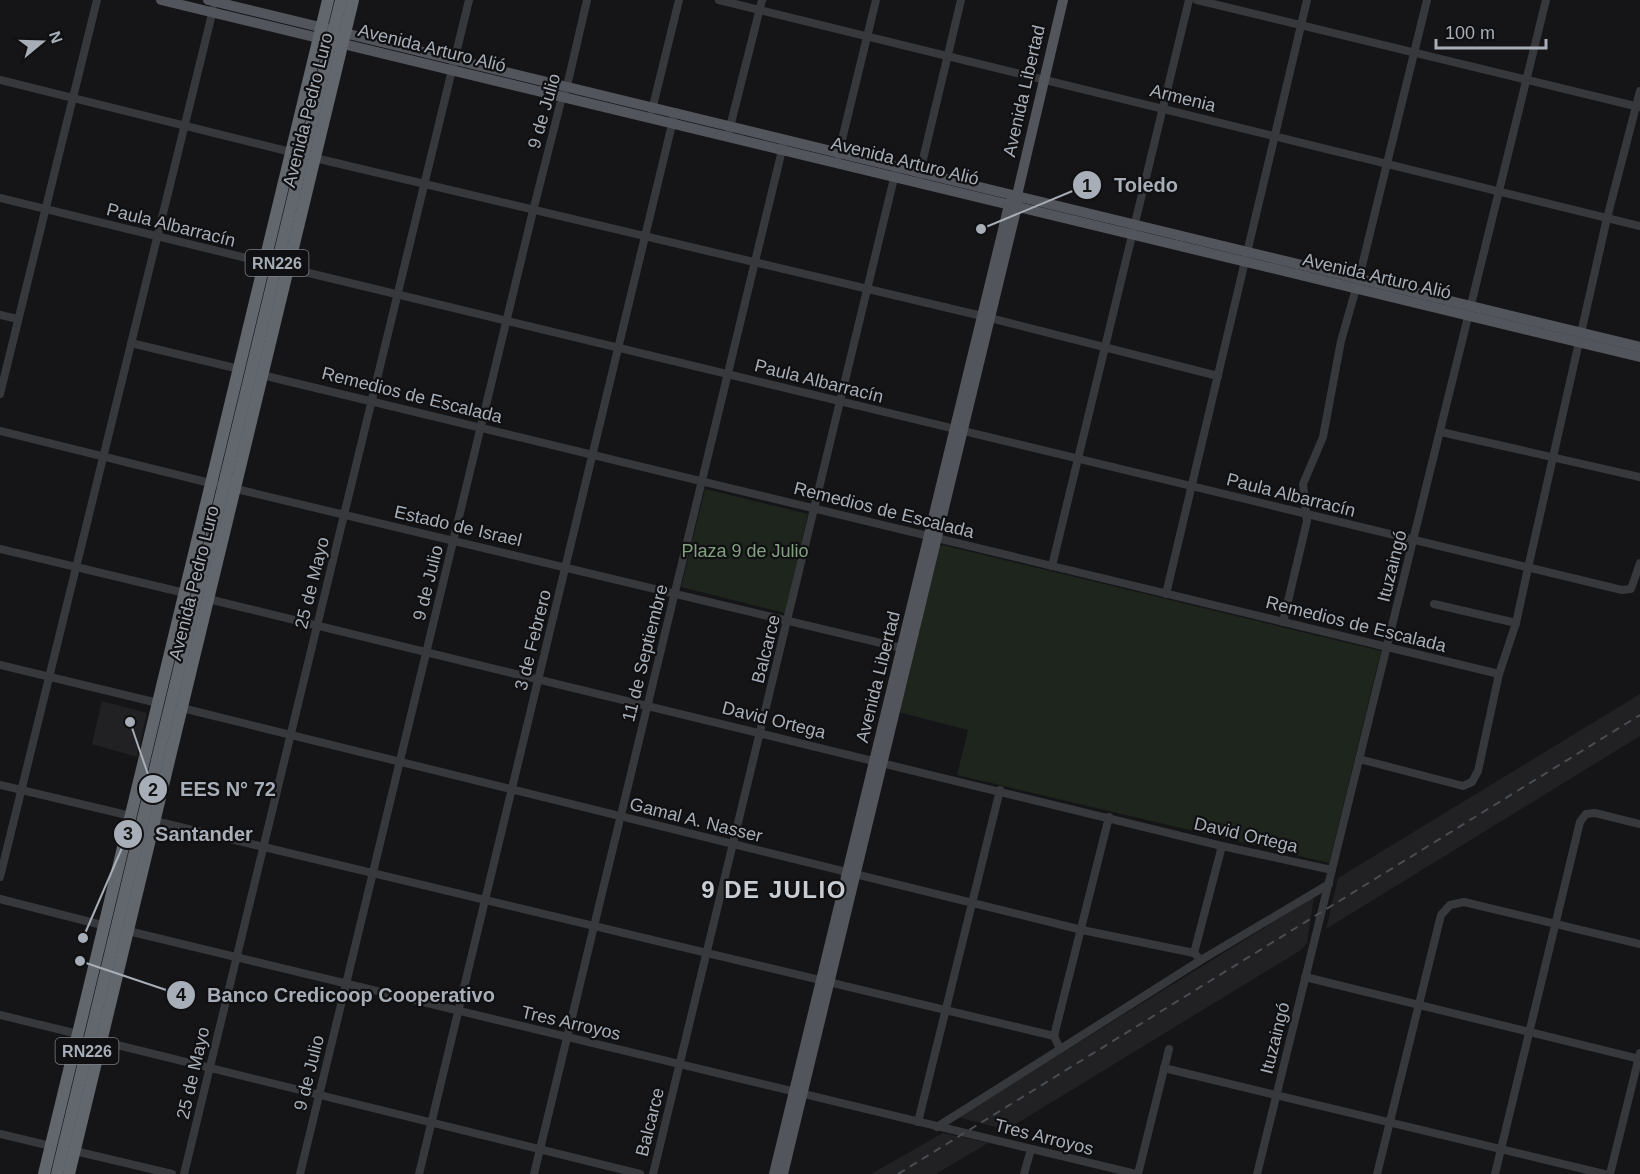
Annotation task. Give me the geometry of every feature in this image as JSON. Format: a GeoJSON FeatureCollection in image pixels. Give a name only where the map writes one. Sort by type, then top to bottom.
{"type":"FeatureCollection","features":[{"type":"Feature","properties":{"kind":"highway","name":"Avenida Pedro Luro"},"geometry":{"type":"LineString","coordinates":[[44,1174],[78,1034],[155,821],[208,598],[239,369],[315,158],[332,35],[328,0]]}},
{"type":"Feature","properties":{"kind":"highway","name":"Avenida Pedro Luro"},"geometry":{"type":"LineString","coordinates":[[57,1174],[341,0]]}},
{"type":"Feature","properties":{"kind":"highway","name":"Avenida Pedro Luro"},"geometry":{"type":"LineString","coordinates":[[69,1174],[101,1041],[131,816],[158,703],[185,593],[262,375],[291,152],[332,35],[353,0]]}},
{"type":"Feature","properties":{"kind":"main road","name":"Avenida Arturo Alió"},"geometry":{"type":"LineString","coordinates":[[161,0],[213,3],[454,65],[562,97],[651,112]]}},
{"type":"Feature","properties":{"kind":"main road","name":"Avenida Libertad"},"geometry":{"type":"LineString","coordinates":[[774,1174],[798,1093],[1063,0]]}},
{"type":"Feature","properties":{"kind":"main road","name":"Avenida Arturo Alió"},"geometry":{"type":"LineString","coordinates":[[454,65],[567,86],[674,118],[1015,199],[1245,257],[1580,337],[1640,347]]}},
{"type":"Feature","properties":{"kind":"main road","name":"Avenida Arturo Alió"},"geometry":{"type":"LineString","coordinates":[[1580,337],[1640,357]]}},
{"type":"Feature","properties":{"kind":"main road","name":"Avenida Libertad"},"geometry":{"type":"LineString","coordinates":[[783,1174],[798,1093]]}},
{"type":"Feature","properties":{"kind":"street"},"geometry":{"type":"LineString","coordinates":[[0,394],[97,0]]}},
{"type":"Feature","properties":{"kind":"street","name":"25 de Mayo"},"geometry":{"type":"LineString","coordinates":[[184,1174],[469,0]]}},
{"type":"Feature","properties":{"kind":"street","name":"9 de Julio"},"geometry":{"type":"LineString","coordinates":[[300,1174],[506,321],[587,0]]}},
{"type":"Feature","properties":{"kind":"street"},"geometry":{"type":"LineString","coordinates":[[651,112],[680,0]]}},
{"type":"Feature","properties":{"kind":"street","name":"Armenia"},"geometry":{"type":"LineString","coordinates":[[719,0],[1640,226]]}},
{"type":"Feature","properties":{"kind":"street"},"geometry":{"type":"LineString","coordinates":[[729,131],[762,0]]}},
{"type":"Feature","properties":{"kind":"street"},"geometry":{"type":"LineString","coordinates":[[838,157],[876,0]]}},
{"type":"Feature","properties":{"kind":"street"},"geometry":{"type":"LineString","coordinates":[[918,177],[961,0]]}},
{"type":"Feature","properties":{"kind":"street"},"geometry":{"type":"LineString","coordinates":[[1052,566],[1189,0]]}},
{"type":"Feature","properties":{"kind":"street"},"geometry":{"type":"LineString","coordinates":[[1197,0],[1638,107]]}},
{"type":"Feature","properties":{"kind":"street"},"geometry":{"type":"LineString","coordinates":[[1166,594],[1307,0]]}},
{"type":"Feature","properties":{"kind":"street"},"geometry":{"type":"LineString","coordinates":[[1283,622],[1307,514],[1302,494],[1303,484],[1323,437],[1341,341],[1358,283],[1427,0]]}},
{"type":"Feature","properties":{"kind":"street","name":"Ituzaingó"},"geometry":{"type":"LineString","coordinates":[[1257,1174],[1546,0]]}},
{"type":"Feature","properties":{"kind":"street"},"geometry":{"type":"LineString","coordinates":[[0,878],[213,3]]}},
{"type":"Feature","properties":{"kind":"street"},"geometry":{"type":"LineString","coordinates":[[0,80],[291,152]]}},
{"type":"Feature","properties":{"kind":"street"},"geometry":{"type":"LineString","coordinates":[[1359,759],[1463,786],[1472,782],[1478,771],[1499,674],[1516,623],[1607,218],[1638,107],[1640,91]]}},
{"type":"Feature","properties":{"kind":"street","name":"3 de Febrero"},"geometry":{"type":"LineString","coordinates":[[419,1174],[674,118]]}},
{"type":"Feature","properties":{"kind":"street","name":"11 de Septiembre"},"geometry":{"type":"LineString","coordinates":[[534,1174],[783,144]]}},
{"type":"Feature","properties":{"kind":"street"},"geometry":{"type":"LineString","coordinates":[[315,158],[533,212],[986,317],[1218,376]]}},
{"type":"Feature","properties":{"kind":"street","name":"Balcarce"},"geometry":{"type":"LineString","coordinates":[[653,1174],[869,291],[896,171]]}},
{"type":"Feature","properties":{"kind":"street","name":"Paula Albarracín"},"geometry":{"type":"LineString","coordinates":[[0,198],[1622,590],[1631,589],[1640,562]]}},
{"type":"Feature","properties":{"kind":"street"},"geometry":{"type":"LineString","coordinates":[[0,315],[18,319]]}},
{"type":"Feature","properties":{"kind":"street"},"geometry":{"type":"LineString","coordinates":[[131,343],[239,369]]}},
{"type":"Feature","properties":{"kind":"street","name":"Remedios de Escalada"},"geometry":{"type":"LineString","coordinates":[[262,375],[1499,674]]}},
{"type":"Feature","properties":{"kind":"street","name":"Estado de Israel"},"geometry":{"type":"LineString","coordinates":[[0,431],[906,649]]}},
{"type":"Feature","properties":{"kind":"street"},"geometry":{"type":"LineString","coordinates":[[1441,432],[1640,477]]}},
{"type":"Feature","properties":{"kind":"street"},"geometry":{"type":"LineString","coordinates":[[0,549],[185,593]]}},
{"type":"Feature","properties":{"kind":"street","name":"David Ortega"},"geometry":{"type":"LineString","coordinates":[[208,598],[1222,846],[1332,870]]}},
{"type":"Feature","properties":{"kind":"street"},"geometry":{"type":"LineString","coordinates":[[1434,604],[1516,623]]}},
{"type":"Feature","properties":{"kind":"street"},"geometry":{"type":"LineString","coordinates":[[0,665],[158,703]]}},
{"type":"Feature","properties":{"kind":"street","name":"Gamal A. Nasser"},"geometry":{"type":"LineString","coordinates":[[182,708],[973,901],[1082,930],[1194,953]]}},
{"type":"Feature","properties":{"kind":"street"},"geometry":{"type":"LineString","coordinates":[[0,785],[131,816]]}},
{"type":"Feature","properties":{"kind":"street"},"geometry":{"type":"LineString","coordinates":[[918,1122],[1000,790]]}},
{"type":"Feature","properties":{"kind":"street"},"geometry":{"type":"LineString","coordinates":[[1496,1174],[1580,822],[1586,814],[1595,813],[1640,824]]}},
{"type":"Feature","properties":{"kind":"street"},"geometry":{"type":"LineString","coordinates":[[1060,1049],[1054,1036],[1109,817]]}},
{"type":"Feature","properties":{"kind":"street"},"geometry":{"type":"LineString","coordinates":[[155,821],[1054,1036]]}},
{"type":"Feature","properties":{"kind":"street"},"geometry":{"type":"LineString","coordinates":[[1201,960],[1194,953],[1222,846]]}},
{"type":"Feature","properties":{"kind":"street"},"geometry":{"type":"LineString","coordinates":[[937,1127],[1201,960],[1329,884]]}},
{"type":"Feature","properties":{"kind":"street","name":"Tres Arroyos"},"geometry":{"type":"LineString","coordinates":[[0,900],[1137,1174]]}},
{"type":"Feature","properties":{"kind":"street"},"geometry":{"type":"LineString","coordinates":[[1377,1174],[1441,915],[1450,905],[1464,902],[1640,944]]}},
{"type":"Feature","properties":{"kind":"street"},"geometry":{"type":"LineString","coordinates":[[1305,977],[1531,1033],[1639,1057],[1610,1174]]}},
{"type":"Feature","properties":{"kind":"street"},"geometry":{"type":"LineString","coordinates":[[0,1015],[78,1034]]}},
{"type":"Feature","properties":{"kind":"street"},"geometry":{"type":"LineString","coordinates":[[101,1041],[640,1174]]}},
{"type":"Feature","properties":{"kind":"street"},"geometry":{"type":"LineString","coordinates":[[1137,1174],[1169,1049]]}},
{"type":"Feature","properties":{"kind":"street"},"geometry":{"type":"LineString","coordinates":[[1164,1068],[1604,1174]]}},
{"type":"Feature","properties":{"kind":"street"},"geometry":{"type":"LineString","coordinates":[[0,1134],[51,1146]]}},
{"type":"Feature","properties":{"kind":"street"},"geometry":{"type":"LineString","coordinates":[[1024,1174],[1031,1149]]}},
{"type":"Feature","properties":{"kind":"street"},"geometry":{"type":"LineString","coordinates":[[75,1150],[172,1174]]}},
{"type":"Feature","properties":{"kind":"shaded area"},"geometry":{"type":"Polygon","coordinates":[[[1640,694],[1640,736],[1326,929],[1338,878],[1640,694]]]}},
{"type":"Feature","properties":{"kind":"shaded area"},"geometry":{"type":"Polygon","coordinates":[[[102,701],[147,713],[137,757],[92,744],[102,701]]]}},
{"type":"Feature","properties":{"kind":"shaded area"},"geometry":{"type":"Polygon","coordinates":[[[1314,897],[1307,943],[1301,950],[1006,1130],[958,1117],[1314,897]]]}},
{"type":"Feature","properties":{"kind":"shaded area"},"geometry":{"type":"Polygon","coordinates":[[[943,1133],[988,1143],[936,1174],[871,1174],[943,1133]]]}},
{"type":"Feature","properties":{"kind":"green space","name":"Plaza 9 de Julio"},"geometry":{"type":"Polygon","coordinates":[[[705,489],[808,514],[785,613],[681,587],[705,489]]]}},
{"type":"Feature","properties":{"kind":"green space"},"geometry":{"type":"Polygon","coordinates":[[[943,545],[1381,651],[1329,863],[957,775],[968,730],[898,712],[939,546],[943,545]]]}},
{"type":"Feature","properties":{"kind":"railway"},"geometry":{"type":"LineString","coordinates":[[898,1174],[1640,715]]}},
{"type":"Feature","properties":{"kind":"place","name":"Toledo"},"geometry":{"type":"Point","coordinates":[981,229]}},
{"type":"Feature","properties":{"kind":"place","name":"EES N° 72"},"geometry":{"type":"Point","coordinates":[130,722]}},
{"type":"Feature","properties":{"kind":"place","name":"Santander"},"geometry":{"type":"Point","coordinates":[83,938]}},
{"type":"Feature","properties":{"kind":"place","name":"Banco Credicoop Cooperativo"},"geometry":{"type":"Point","coordinates":[80,961]}},
{"type":"Feature","properties":{"kind":"district","name":"9 DE JULIO"},"geometry":{"type":"Point","coordinates":[774,889]}}]}
